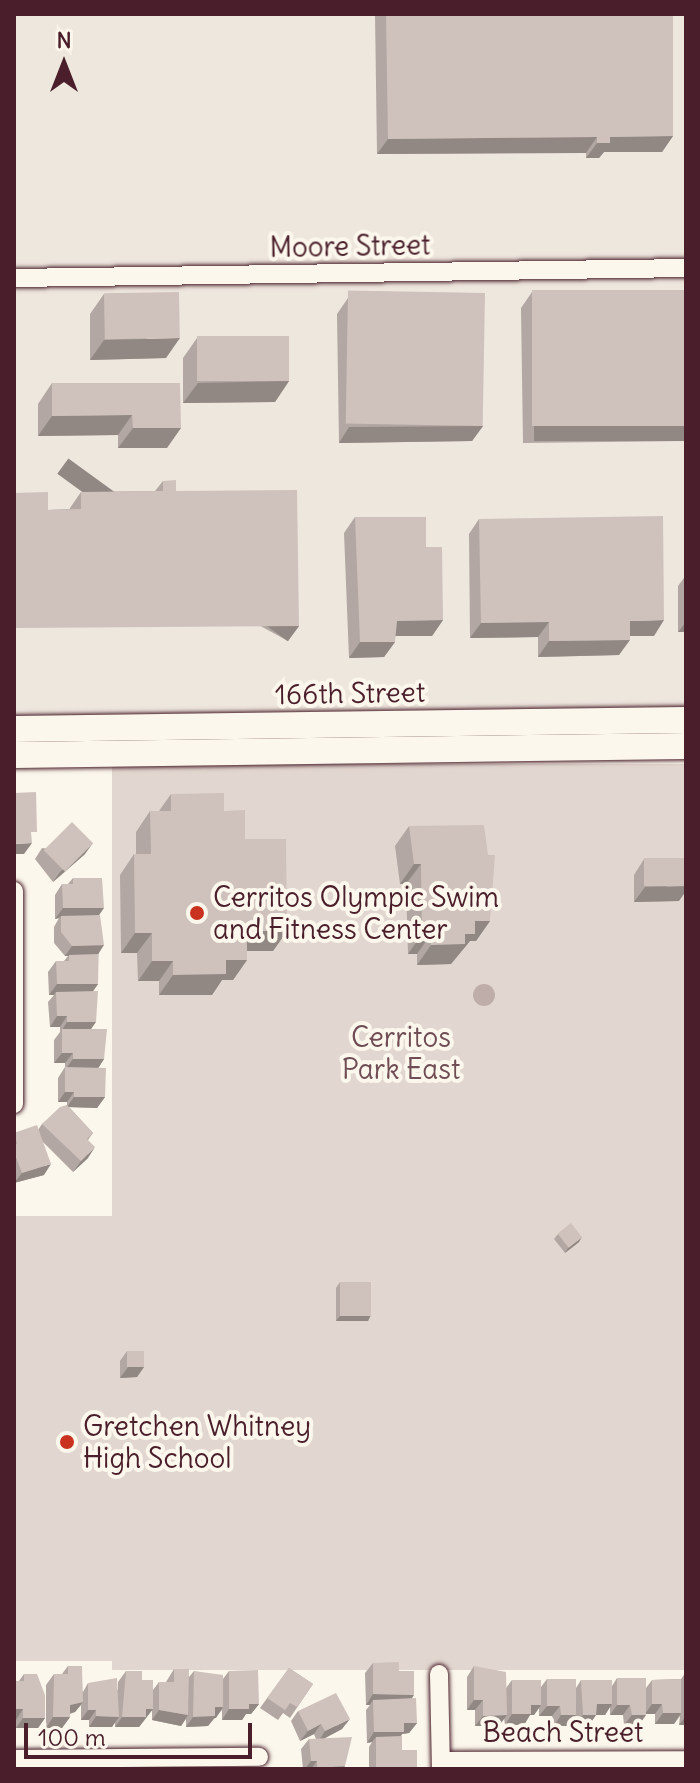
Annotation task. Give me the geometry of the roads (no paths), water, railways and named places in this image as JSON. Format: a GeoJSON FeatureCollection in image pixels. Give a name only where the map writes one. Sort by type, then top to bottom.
{"type":"FeatureCollection","features":[{"type":"Feature","properties":{"kind":"street","name":"Moore Street"},"geometry":{"type":"LineString","coordinates":[[14,278],[686,268]]}},
{"type":"Feature","properties":{"kind":"street","name":"166th Street"},"geometry":{"type":"LineString","coordinates":[[14,729],[686,720]]}},
{"type":"Feature","properties":{"kind":"street","name":"166th Street"},"geometry":{"type":"LineString","coordinates":[[14,755],[686,746]]}},
{"type":"Feature","properties":{"kind":"street"},"geometry":{"type":"LineString","coordinates":[[15,891],[15,1104]]}},
{"type":"Feature","properties":{"kind":"street"},"geometry":{"type":"LineString","coordinates":[[439,1674],[441,1765]]}},
{"type":"Feature","properties":{"kind":"street"},"geometry":{"type":"LineString","coordinates":[[14,1759],[259,1757]]}},
{"type":"Feature","properties":{"kind":"street","name":"Beach Street"},"geometry":{"type":"LineString","coordinates":[[441,1765],[686,1760]]}},
{"type":"Feature","properties":{"kind":"place","name":"Cerritos Olympic Swim and Fitness Center"},"geometry":{"type":"Point","coordinates":[197,913]}},
{"type":"Feature","properties":{"kind":"place","name":"Gretchen Whitney High School"},"geometry":{"type":"Point","coordinates":[67,1442]}},
{"type":"Feature","properties":{"kind":"park label","name":"Cerritos Park East"},"geometry":{"type":"Point","coordinates":[401,1053]}}]}
